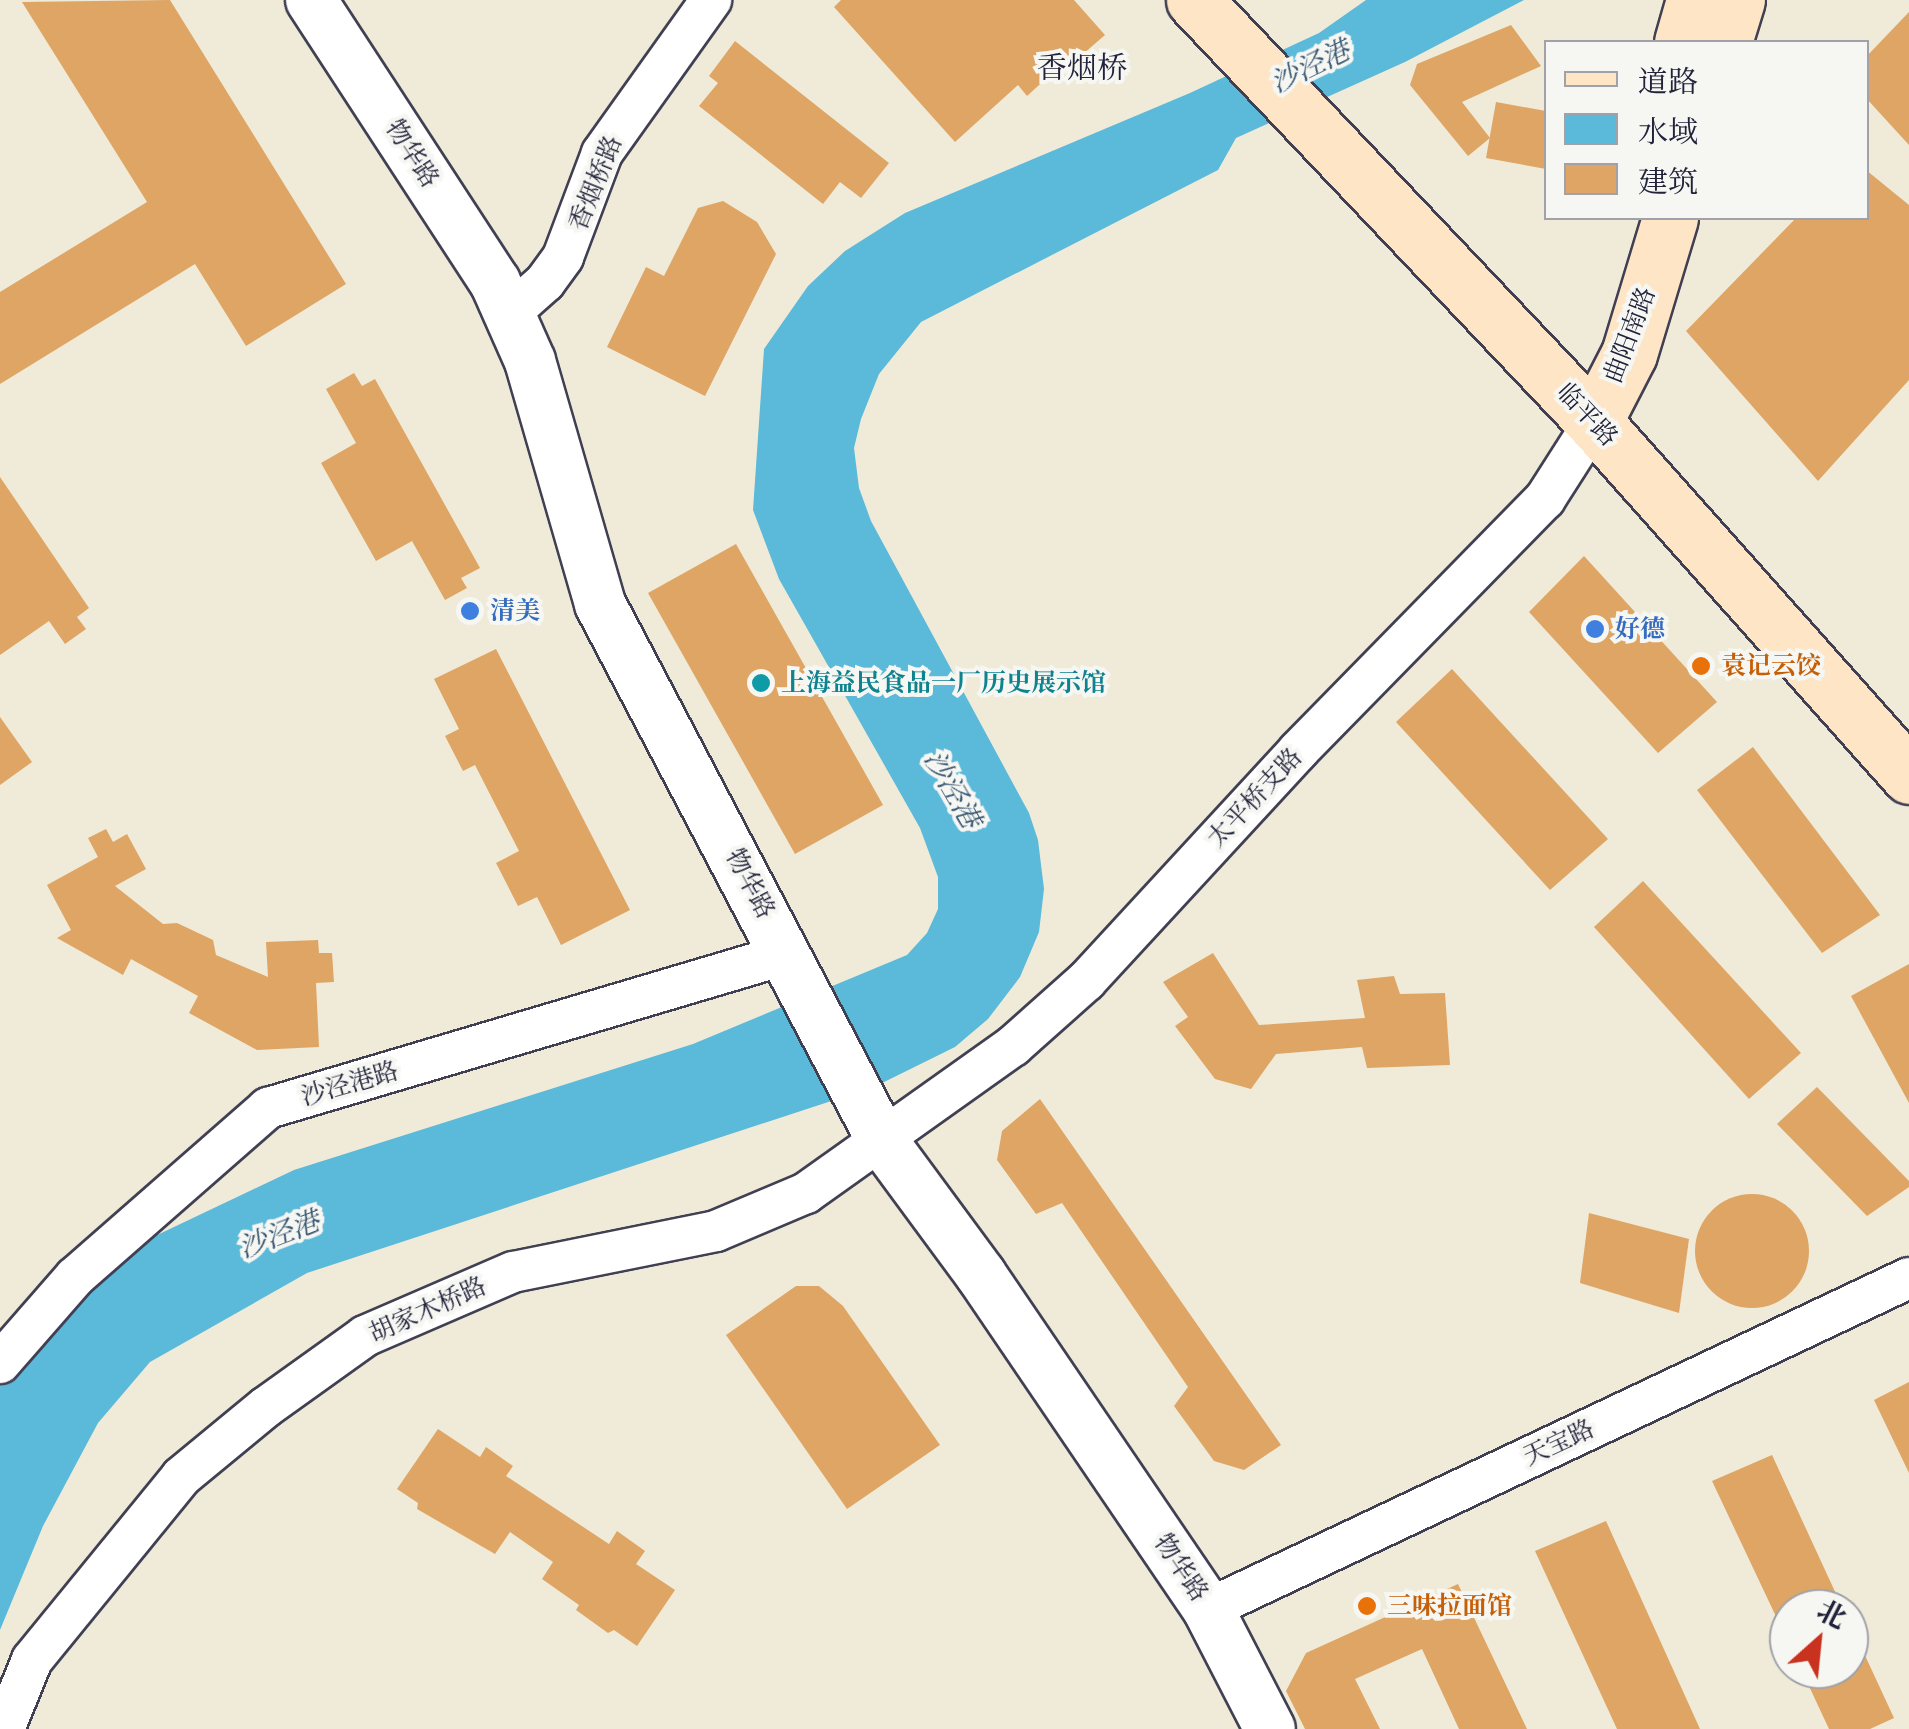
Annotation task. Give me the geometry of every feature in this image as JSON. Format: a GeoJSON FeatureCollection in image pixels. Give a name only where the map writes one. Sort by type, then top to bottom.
{"type":"FeatureCollection","features":[{"type":"Feature","properties":{"kind":"main road","name":"临平路"},"geometry":{"type":"LineString","coordinates":[[1194,0],[1594,422],[1909,776]]}},
{"type":"Feature","properties":{"kind":"main road"},"geometry":{"type":"LineString","coordinates":[[1683,40],[1694,0]]}},
{"type":"Feature","properties":{"kind":"main road"},"geometry":{"type":"LineString","coordinates":[[1725,40],[1737,0]]}},
{"type":"Feature","properties":{"kind":"main road","name":"曲阳南路"},"geometry":{"type":"LineString","coordinates":[[1594,422],[1606,322],[1633,220]]}},
{"type":"Feature","properties":{"kind":"main road","name":"曲阳南路"},"geometry":{"type":"LineString","coordinates":[[1594,422],[1629,354],[1669,220]]}},
{"type":"Feature","properties":{"kind":"street","name":"物华路"},"geometry":{"type":"LineString","coordinates":[[311,0],[486,268],[510,312],[530,361],[600,604],[883,1142],[981,1275],[1208,1609],[1270,1729]]}},
{"type":"Feature","properties":{"kind":"street","name":"香烟桥路"},"geometry":{"type":"LineString","coordinates":[[510,312],[545,282],[563,257],[602,153],[711,0]]}},
{"type":"Feature","properties":{"kind":"street","name":"太平桥支路"},"geometry":{"type":"LineString","coordinates":[[883,1142],[1013,1046],[1086,981],[1298,751],[1545,498],[1594,422]]}},
{"type":"Feature","properties":{"kind":"street","name":"沙泾港路"},"geometry":{"type":"LineString","coordinates":[[0,1363],[75,1277],[268,1108],[798,974]]}},
{"type":"Feature","properties":{"kind":"street","name":"胡家木桥路"},"geometry":{"type":"LineString","coordinates":[[4,1729],[32,1660],[181,1477],[266,1407],[365,1336],[513,1272],[716,1231],[806,1193],[883,1142]]}},
{"type":"Feature","properties":{"kind":"street","name":"天宝路"},"geometry":{"type":"LineString","coordinates":[[1208,1609],[1909,1278]]}},
{"type":"Feature","properties":{"kind":"water","name":"沙泾港"},"geometry":{"type":"Polygon","coordinates":[[[1366,0],[1524,0],[1405,62],[1236,138],[1218,170],[921,322],[879,374],[861,419],[854,448],[859,488],[871,521],[1029,813],[1038,840],[1044,889],[1039,932],[1020,977],[988,1019],[955,1047],[874,1087],[307,1273],[150,1362],[98,1423],[43,1526],[0,1630],[0,1382],[9,1364],[134,1246],[294,1170],[693,1044],[907,955],[927,933],[938,909],[938,877],[920,828],[779,579],[753,510],[764,349],[808,286],[845,251],[905,213],[1190,93],[1319,33],[1366,0]]]}},
{"type":"Feature","properties":{"kind":"building"},"geometry":{"type":"Polygon","coordinates":[[[170,0],[346,284],[246,346],[195,264],[0,384],[0,292],[147,202],[22,2],[170,0]]]}},
{"type":"Feature","properties":{"kind":"building"},"geometry":{"type":"Polygon","coordinates":[[[841,0],[1074,0],[1105,35],[1076,60],[1072,55],[1027,96],[1018,85],[955,142],[834,7],[841,0]]]}},
{"type":"Feature","properties":{"kind":"building"},"geometry":{"type":"Polygon","coordinates":[[[1909,12],[1909,145],[1869,101],[1869,54],[1909,12]]]}},
{"type":"Feature","properties":{"kind":"building"},"geometry":{"type":"Polygon","coordinates":[[[1511,25],[1541,66],[1462,102],[1490,138],[1468,156],[1410,85],[1417,64],[1511,25]]]}},
{"type":"Feature","properties":{"kind":"building"},"geometry":{"type":"Polygon","coordinates":[[[735,41],[889,163],[861,198],[840,182],[823,204],[699,106],[718,83],[709,76],[735,41]]]}},
{"type":"Feature","properties":{"kind":"building"},"geometry":{"type":"Polygon","coordinates":[[[1496,102],[1544,111],[1544,169],[1486,158],[1496,102]]]}},
{"type":"Feature","properties":{"kind":"building"},"geometry":{"type":"Polygon","coordinates":[[[1869,172],[1909,205],[1909,380],[1818,481],[1686,331],[1794,220],[1869,220],[1869,172]]]}},
{"type":"Feature","properties":{"kind":"building"},"geometry":{"type":"Polygon","coordinates":[[[723,201],[757,222],[776,254],[705,396],[607,347],[646,267],[664,276],[698,208],[723,201]]]}},
{"type":"Feature","properties":{"kind":"building"},"geometry":{"type":"Polygon","coordinates":[[[354,373],[362,386],[375,379],[480,568],[461,578],[467,588],[445,600],[412,541],[376,561],[321,463],[356,443],[326,389],[354,373]]]}},
{"type":"Feature","properties":{"kind":"building"},"geometry":{"type":"Polygon","coordinates":[[[0,477],[89,608],[77,617],[86,629],[65,644],[49,621],[0,655],[0,477]]]}},
{"type":"Feature","properties":{"kind":"building"},"geometry":{"type":"Polygon","coordinates":[[[736,544],[883,805],[795,854],[648,593],[736,544]]]}},
{"type":"Feature","properties":{"kind":"building"},"geometry":{"type":"Polygon","coordinates":[[[1584,556],[1717,702],[1658,753],[1529,612],[1584,556]]]}},
{"type":"Feature","properties":{"kind":"building"},"geometry":{"type":"Polygon","coordinates":[[[496,649],[630,910],[561,945],[537,897],[518,906],[496,863],[519,851],[475,765],[463,771],[445,736],[459,729],[434,679],[496,649]]]}},
{"type":"Feature","properties":{"kind":"building"},"geometry":{"type":"Polygon","coordinates":[[[1452,669],[1608,839],[1550,890],[1396,722],[1452,669]]]}},
{"type":"Feature","properties":{"kind":"building"},"geometry":{"type":"Polygon","coordinates":[[[0,717],[32,762],[0,785],[0,717]]]}},
{"type":"Feature","properties":{"kind":"building"},"geometry":{"type":"Polygon","coordinates":[[[1753,747],[1880,915],[1822,953],[1697,790],[1753,747]]]}},
{"type":"Feature","properties":{"kind":"building"},"geometry":{"type":"Polygon","coordinates":[[[106,829],[113,842],[127,834],[146,869],[115,886],[163,924],[177,923],[213,940],[216,955],[268,977],[266,942],[318,940],[319,953],[332,953],[334,982],[316,983],[319,1047],[257,1050],[189,1013],[198,996],[131,959],[123,975],[57,938],[71,930],[47,885],[98,857],[88,838],[106,829]]]}},
{"type":"Feature","properties":{"kind":"building"},"geometry":{"type":"Polygon","coordinates":[[[1643,881],[1801,1053],[1749,1099],[1594,927],[1643,881]]]}},
{"type":"Feature","properties":{"kind":"building"},"geometry":{"type":"Polygon","coordinates":[[[1213,953],[1259,1025],[1365,1018],[1357,980],[1394,976],[1400,994],[1445,993],[1450,1065],[1367,1068],[1362,1047],[1276,1054],[1251,1089],[1215,1079],[1175,1026],[1188,1017],[1163,982],[1213,953]]]}},
{"type":"Feature","properties":{"kind":"building"},"geometry":{"type":"Polygon","coordinates":[[[1909,964],[1909,1103],[1851,996],[1909,964]]]}},
{"type":"Feature","properties":{"kind":"building"},"geometry":{"type":"Polygon","coordinates":[[[1817,1087],[1909,1181],[1909,1187],[1867,1216],[1777,1124],[1817,1087]]]}},
{"type":"Feature","properties":{"kind":"building"},"geometry":{"type":"Polygon","coordinates":[[[1040,1099],[1281,1445],[1244,1470],[1214,1461],[1174,1406],[1188,1387],[1062,1203],[1036,1214],[997,1160],[1002,1131],[1040,1099]]]}},
{"type":"Feature","properties":{"kind":"building"},"geometry":{"type":"Polygon","coordinates":[[[1752,1194],[1774,1198],[1792,1211],[1805,1229],[1809,1251],[1805,1273],[1792,1291],[1774,1304],[1752,1308],[1730,1304],[1712,1291],[1699,1273],[1695,1251],[1699,1229],[1712,1211],[1730,1198],[1752,1194]]]}},
{"type":"Feature","properties":{"kind":"building"},"geometry":{"type":"Polygon","coordinates":[[[1589,1213],[1689,1239],[1679,1313],[1580,1283],[1589,1213]]]}},
{"type":"Feature","properties":{"kind":"building"},"geometry":{"type":"Polygon","coordinates":[[[796,1286],[819,1286],[843,1306],[940,1445],[847,1509],[726,1335],[796,1286]]]}},
{"type":"Feature","properties":{"kind":"building"},"geometry":{"type":"Polygon","coordinates":[[[1909,1382],[1909,1473],[1874,1400],[1909,1382]]]}},
{"type":"Feature","properties":{"kind":"building"},"geometry":{"type":"Polygon","coordinates":[[[438,1429],[480,1457],[486,1447],[513,1466],[506,1476],[609,1544],[617,1531],[645,1551],[636,1564],[675,1590],[637,1646],[614,1630],[608,1633],[576,1610],[579,1605],[542,1579],[553,1562],[510,1532],[495,1554],[417,1509],[418,1503],[397,1489],[438,1429]]]}},
{"type":"Feature","properties":{"kind":"building"},"geometry":{"type":"Polygon","coordinates":[[[1772,1455],[1834,1589],[1769,1589],[1769,1602],[1712,1481],[1772,1455]]]}},
{"type":"Feature","properties":{"kind":"building"},"geometry":{"type":"Polygon","coordinates":[[[1606,1521],[1700,1729],[1617,1729],[1535,1551],[1606,1521]]]}},
{"type":"Feature","properties":{"kind":"building"},"geometry":{"type":"Polygon","coordinates":[[[1458,1584],[1527,1729],[1459,1729],[1422,1649],[1355,1679],[1380,1729],[1305,1729],[1286,1691],[1306,1653],[1458,1584]]]}},
{"type":"Feature","properties":{"kind":"building"},"geometry":{"type":"Polygon","coordinates":[[[1869,1664],[1894,1718],[1870,1729],[1829,1729],[1810,1689],[1869,1689],[1869,1664]]]}},
{"type":"Feature","properties":{"kind":"place","name":"清美"},"geometry":{"type":"Point","coordinates":[470,611]}},
{"type":"Feature","properties":{"kind":"place","name":"好德"},"geometry":{"type":"Point","coordinates":[1595,629]}},
{"type":"Feature","properties":{"kind":"place","name":"袁记云饺"},"geometry":{"type":"Point","coordinates":[1701,666]}},
{"type":"Feature","properties":{"kind":"place","name":"上海益民食品一厂历史展示馆"},"geometry":{"type":"Point","coordinates":[761,683]}},
{"type":"Feature","properties":{"kind":"place","name":"三味拉面馆"},"geometry":{"type":"Point","coordinates":[1367,1606]}},
{"type":"Feature","properties":{"kind":"district","name":"香烟桥"},"geometry":{"type":"Point","coordinates":[1082,68]}}]}
